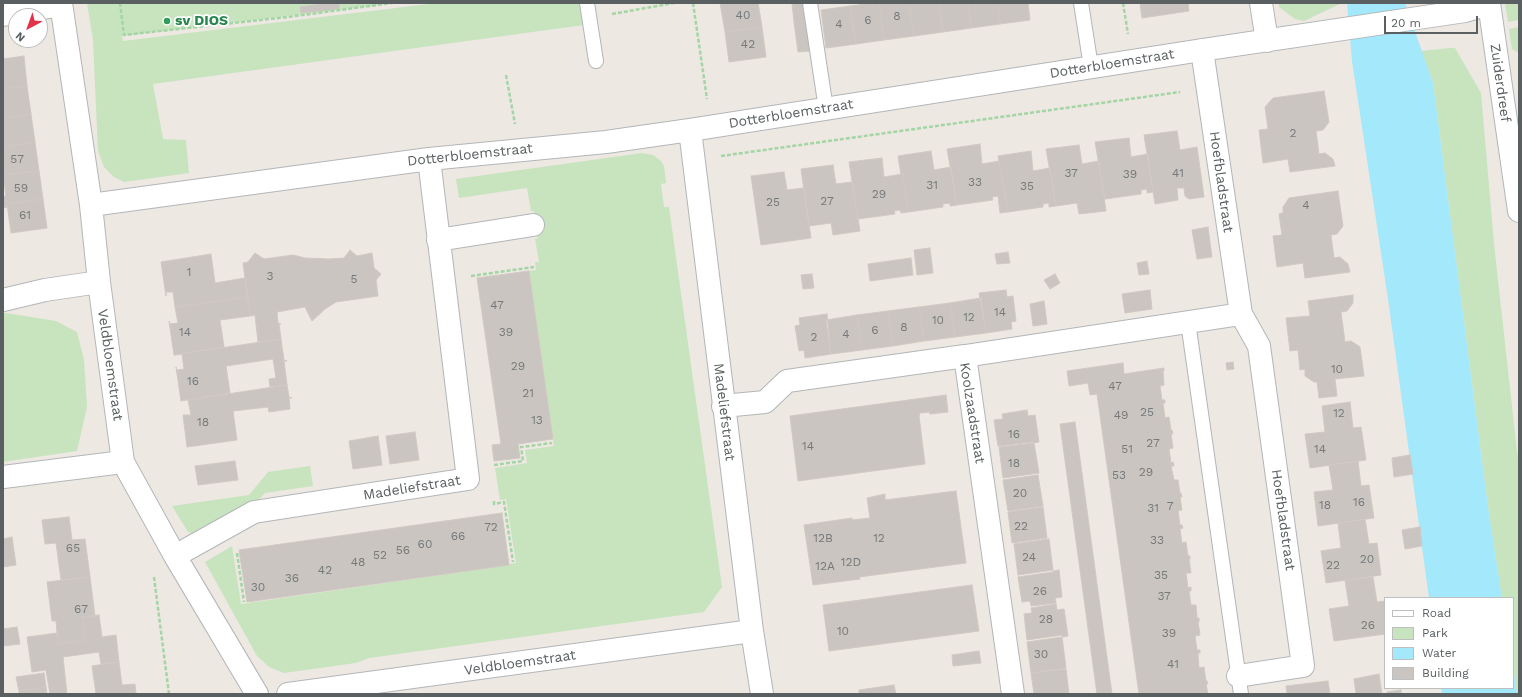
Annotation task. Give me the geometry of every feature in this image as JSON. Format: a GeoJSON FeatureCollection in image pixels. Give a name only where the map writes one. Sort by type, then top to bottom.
{"type":"FeatureCollection","features":[{"type":"Feature","properties":{"kind":"street"},"geometry":{"type":"LineString","coordinates":[[1261,3],[1267,41]]}},
{"type":"Feature","properties":{"kind":"street"},"geometry":{"type":"LineString","coordinates":[[3,15],[61,4]]}},
{"type":"Feature","properties":{"kind":"street","name":"Veldbloemstraat"},"geometry":{"type":"LineString","coordinates":[[61,4],[91,204],[99,282],[123,462],[175,556],[257,694]]}},
{"type":"Feature","properties":{"kind":"street","name":"Dotterbloemstraat"},"geometry":{"type":"LineString","coordinates":[[91,204],[429,159],[606,142],[690,130],[1202,50],[1466,11],[1489,4]]}},
{"type":"Feature","properties":{"kind":"street","name":"Zuiderdreef"},"geometry":{"type":"LineString","coordinates":[[1489,4],[1519,211]]}},
{"type":"Feature","properties":{"kind":"street","name":"Hoefbladstraat"},"geometry":{"type":"LineString","coordinates":[[1202,50],[1241,314],[1259,346],[1303,666],[1240,685]]}},
{"type":"Feature","properties":{"kind":"street","name":"Madeliefstraat"},"geometry":{"type":"LineString","coordinates":[[690,130],[723,406],[752,631],[762,694]]}},
{"type":"Feature","properties":{"kind":"street","name":"Madeliefstraat"},"geometry":{"type":"LineString","coordinates":[[175,556],[254,512],[468,480],[429,159]]}},
{"type":"Feature","properties":{"kind":"street"},"geometry":{"type":"LineString","coordinates":[[438,240],[533,225]]}},
{"type":"Feature","properties":{"kind":"street"},"geometry":{"type":"LineString","coordinates":[[3,300],[45,290],[99,282]]}},
{"type":"Feature","properties":{"kind":"street"},"geometry":{"type":"LineString","coordinates":[[965,356],[1028,348],[1241,314]]}},
{"type":"Feature","properties":{"kind":"street","name":"Koolzaadstraat"},"geometry":{"type":"LineString","coordinates":[[723,406],[765,402],[788,381],[965,356],[1013,694]]}},
{"type":"Feature","properties":{"kind":"street"},"geometry":{"type":"LineString","coordinates":[[3,477],[123,462]]}},
{"type":"Feature","properties":{"kind":"street","name":"Veldbloemstraat"},"geometry":{"type":"LineString","coordinates":[[288,694],[752,631]]}},
{"type":"Feature","properties":{"kind":"lane"},"geometry":{"type":"LineString","coordinates":[[587,3],[596,61]]}},
{"type":"Feature","properties":{"kind":"lane"},"geometry":{"type":"LineString","coordinates":[[810,3],[826,109]]}},
{"type":"Feature","properties":{"kind":"lane"},"geometry":{"type":"LineString","coordinates":[[1081,3],[1091,68]]}},
{"type":"Feature","properties":{"kind":"lane","name":"Hoefbladstraat"},"geometry":{"type":"LineString","coordinates":[[1188,322],[1240,685]]}},
{"type":"Feature","properties":{"kind":"path"},"geometry":{"type":"LineString","coordinates":[[120,3],[124,35],[288,18],[392,3]]}},
{"type":"Feature","properties":{"kind":"path"},"geometry":{"type":"LineString","coordinates":[[611,14],[674,3]]}},
{"type":"Feature","properties":{"kind":"path"},"geometry":{"type":"LineString","coordinates":[[693,3],[707,100]]}},
{"type":"Feature","properties":{"kind":"path"},"geometry":{"type":"LineString","coordinates":[[1124,3],[1128,34]]}},
{"type":"Feature","properties":{"kind":"path"},"geometry":{"type":"LineString","coordinates":[[506,75],[519,150]]}},
{"type":"Feature","properties":{"kind":"path"},"geometry":{"type":"LineString","coordinates":[[719,157],[1180,92]]}},
{"type":"Feature","properties":{"kind":"path"},"geometry":{"type":"LineString","coordinates":[[463,277],[534,267]]}},
{"type":"Feature","properties":{"kind":"path"},"geometry":{"type":"LineString","coordinates":[[490,466],[523,461],[521,447],[552,443]]}},
{"type":"Feature","properties":{"kind":"path"},"geometry":{"type":"LineString","coordinates":[[494,501],[494,504],[504,502],[513,562]]}},
{"type":"Feature","properties":{"kind":"path"},"geometry":{"type":"LineString","coordinates":[[236,546],[244,602]]}},
{"type":"Feature","properties":{"kind":"path"},"geometry":{"type":"LineString","coordinates":[[153,572],[169,694]]}},
{"type":"Feature","properties":{"kind":"green space"},"geometry":{"type":"Polygon","coordinates":[[[87,3],[396,3],[122,36],[123,41],[437,3],[587,3],[584,25],[153,84],[163,139],[186,140],[189,173],[124,182],[114,177],[104,167],[98,151],[93,40],[87,3]]]}},
{"type":"Feature","properties":{"kind":"green space"},"geometry":{"type":"Polygon","coordinates":[[[1279,3],[1342,3],[1304,21],[1295,19],[1279,7],[1279,3]]]}},
{"type":"Feature","properties":{"kind":"green space"},"geometry":{"type":"Polygon","coordinates":[[[1505,3],[1519,3],[1519,20],[1508,22],[1505,3]]]}},
{"type":"Feature","properties":{"kind":"green space"},"geometry":{"type":"Polygon","coordinates":[[[1519,27],[1519,53],[1512,49],[1509,29],[1519,27]]]}},
{"type":"Feature","properties":{"kind":"green space"},"geometry":{"type":"Polygon","coordinates":[[[1455,48],[1481,93],[1494,244],[1519,469],[1519,694],[1517,694],[1514,674],[1514,597],[1502,597],[1488,507],[1433,83],[1421,51],[1455,48]]]}},
{"type":"Feature","properties":{"kind":"green space"},"geometry":{"type":"Polygon","coordinates":[[[642,153],[653,155],[661,161],[664,166],[666,183],[661,184],[664,207],[669,207],[722,587],[704,612],[369,658],[356,663],[284,673],[269,667],[257,656],[205,562],[232,546],[241,604],[516,563],[506,499],[500,500],[495,468],[527,463],[525,450],[554,446],[529,271],[536,270],[535,262],[539,262],[535,239],[538,238],[534,211],[531,211],[527,188],[459,198],[456,179],[642,153]]]}},
{"type":"Feature","properties":{"kind":"green space"},"geometry":{"type":"Polygon","coordinates":[[[3,313],[56,321],[77,332],[84,360],[87,407],[77,451],[3,462],[3,313]]]}},
{"type":"Feature","properties":{"kind":"green space"},"geometry":{"type":"Polygon","coordinates":[[[310,466],[313,486],[265,493],[256,503],[195,534],[188,532],[172,506],[249,495],[268,472],[310,466]]]}},
{"type":"Feature","properties":{"kind":"water"},"geometry":{"type":"Polygon","coordinates":[[[1347,3],[1405,3],[1433,83],[1488,507],[1502,597],[1429,597],[1388,299],[1352,61],[1347,3]]]}},
{"type":"Feature","properties":{"kind":"water"},"geometry":{"type":"Polygon","coordinates":[[[1514,674],[1517,694],[1442,694],[1441,689],[1514,689],[1514,674]]]}},
{"type":"Feature","properties":{"kind":"building"},"geometry":{"type":"Polygon","coordinates":[[[339,3],[339,9],[301,13],[300,7],[339,3]]]}},
{"type":"Feature","properties":{"kind":"building"},"geometry":{"type":"Polygon","coordinates":[[[720,3],[758,3],[762,27],[725,32],[720,3]]]}},
{"type":"Feature","properties":{"kind":"building"},"geometry":{"type":"Polygon","coordinates":[[[792,3],[803,3],[806,21],[794,22],[792,3]]]}},
{"type":"Feature","properties":{"kind":"building"},"geometry":{"type":"Polygon","coordinates":[[[879,3],[884,40],[856,44],[850,6],[879,3]]]}},
{"type":"Feature","properties":{"kind":"building"},"geometry":{"type":"Polygon","coordinates":[[[879,3],[909,3],[914,36],[884,40],[879,3]]]}},
{"type":"Feature","properties":{"kind":"building"},"geometry":{"type":"Polygon","coordinates":[[[909,3],[939,3],[943,32],[914,36],[909,3]]]}},
{"type":"Feature","properties":{"kind":"building"},"geometry":{"type":"Polygon","coordinates":[[[939,3],[968,3],[971,28],[943,32],[939,3]]]}},
{"type":"Feature","properties":{"kind":"building"},"geometry":{"type":"Polygon","coordinates":[[[968,3],[998,3],[1000,24],[971,28],[968,3]]]}},
{"type":"Feature","properties":{"kind":"building"},"geometry":{"type":"Polygon","coordinates":[[[998,3],[1028,3],[1030,20],[1000,24],[998,3]]]}},
{"type":"Feature","properties":{"kind":"building"},"geometry":{"type":"Polygon","coordinates":[[[1140,3],[1188,3],[1189,11],[1142,18],[1140,3]]]}},
{"type":"Feature","properties":{"kind":"building"},"geometry":{"type":"Polygon","coordinates":[[[850,6],[856,44],[826,48],[821,10],[850,6]]]}},
{"type":"Feature","properties":{"kind":"building"},"geometry":{"type":"Polygon","coordinates":[[[806,21],[810,51],[798,52],[794,22],[806,21]]]}},
{"type":"Feature","properties":{"kind":"building"},"geometry":{"type":"Polygon","coordinates":[[[762,27],[766,57],[729,62],[725,32],[762,27]]]}},
{"type":"Feature","properties":{"kind":"building"},"geometry":{"type":"Polygon","coordinates":[[[24,56],[27,86],[3,89],[3,59],[24,56]]]}},
{"type":"Feature","properties":{"kind":"building"},"geometry":{"type":"Polygon","coordinates":[[[27,86],[31,114],[3,118],[3,89],[27,86]]]}},
{"type":"Feature","properties":{"kind":"building"},"geometry":{"type":"Polygon","coordinates":[[[1324,91],[1329,122],[1323,130],[1316,131],[1319,154],[1325,153],[1333,159],[1335,166],[1290,172],[1288,159],[1263,163],[1259,130],[1268,129],[1265,107],[1273,98],[1324,91]]]}},
{"type":"Feature","properties":{"kind":"building"},"geometry":{"type":"Polygon","coordinates":[[[31,114],[35,142],[3,147],[3,118],[31,114]]]}},
{"type":"Feature","properties":{"kind":"building"},"geometry":{"type":"Polygon","coordinates":[[[1177,131],[1180,150],[1197,147],[1204,197],[1189,199],[1185,196],[1184,188],[1177,188],[1178,200],[1155,204],[1144,135],[1177,131]]]}},
{"type":"Feature","properties":{"kind":"building"},"geometry":{"type":"Polygon","coordinates":[[[1129,138],[1131,157],[1148,154],[1153,192],[1147,193],[1147,189],[1141,190],[1141,194],[1105,199],[1095,142],[1129,138]]]}},
{"type":"Feature","properties":{"kind":"building"},"geometry":{"type":"Polygon","coordinates":[[[35,142],[39,171],[3,175],[3,147],[35,142]]]}},
{"type":"Feature","properties":{"kind":"building"},"geometry":{"type":"Polygon","coordinates":[[[980,144],[982,164],[999,161],[1008,212],[1000,213],[998,196],[992,197],[993,200],[957,205],[947,149],[980,144]]]}},
{"type":"Feature","properties":{"kind":"building"},"geometry":{"type":"Polygon","coordinates":[[[1079,145],[1082,164],[1099,161],[1106,211],[1079,214],[1077,203],[1056,206],[1046,149],[1079,145]]]}},
{"type":"Feature","properties":{"kind":"building"},"geometry":{"type":"Polygon","coordinates":[[[931,151],[934,170],[951,167],[957,205],[950,206],[950,203],[943,204],[943,207],[908,212],[903,174],[901,175],[898,156],[931,151]]]}},
{"type":"Feature","properties":{"kind":"building"},"geometry":{"type":"Polygon","coordinates":[[[1031,151],[1033,171],[1050,168],[1056,206],[1049,207],[1049,203],[1043,204],[1043,207],[1008,212],[998,156],[1031,151]]]}},
{"type":"Feature","properties":{"kind":"building"},"geometry":{"type":"Polygon","coordinates":[[[882,158],[884,177],[903,174],[908,212],[901,213],[900,210],[894,211],[895,214],[858,219],[849,162],[882,158]]]}},
{"type":"Feature","properties":{"kind":"building"},"geometry":{"type":"Polygon","coordinates":[[[833,165],[836,184],[852,182],[860,231],[833,235],[831,223],[809,226],[801,169],[833,165]]]}},
{"type":"Feature","properties":{"kind":"building"},"geometry":{"type":"Polygon","coordinates":[[[39,171],[43,199],[7,204],[7,207],[3,208],[3,196],[6,196],[3,175],[39,171]]]}},
{"type":"Feature","properties":{"kind":"building"},"geometry":{"type":"Polygon","coordinates":[[[784,172],[787,190],[804,188],[811,238],[761,245],[751,176],[784,172]]]}},
{"type":"Feature","properties":{"kind":"building"},"geometry":{"type":"Polygon","coordinates":[[[1338,191],[1343,226],[1337,234],[1331,235],[1334,258],[1340,257],[1348,264],[1350,272],[1305,278],[1303,263],[1277,267],[1273,236],[1282,235],[1279,214],[1283,213],[1283,207],[1289,198],[1338,191]]]}},
{"type":"Feature","properties":{"kind":"building"},"geometry":{"type":"Polygon","coordinates":[[[43,199],[47,228],[11,233],[7,204],[43,199]]]}},
{"type":"Feature","properties":{"kind":"building"},"geometry":{"type":"Polygon","coordinates":[[[1208,227],[1212,257],[1197,259],[1192,230],[1208,227]]]}},
{"type":"Feature","properties":{"kind":"building"},"geometry":{"type":"Polygon","coordinates":[[[930,248],[933,273],[917,275],[914,250],[930,248]]]}},
{"type":"Feature","properties":{"kind":"building"},"geometry":{"type":"Polygon","coordinates":[[[350,250],[357,256],[372,253],[374,268],[381,274],[376,280],[378,296],[336,302],[325,309],[312,321],[305,307],[277,312],[278,323],[281,324],[279,324],[281,339],[258,342],[255,315],[250,316],[243,263],[248,262],[255,253],[264,259],[293,255],[305,258],[329,259],[344,258],[350,250]]]}},
{"type":"Feature","properties":{"kind":"building"},"geometry":{"type":"Polygon","coordinates":[[[1008,252],[1010,263],[997,264],[995,254],[1008,252]]]}},
{"type":"Feature","properties":{"kind":"building"},"geometry":{"type":"Polygon","coordinates":[[[211,254],[215,283],[245,278],[248,297],[175,307],[173,292],[166,292],[166,296],[161,262],[211,254]]]}},
{"type":"Feature","properties":{"kind":"building"},"geometry":{"type":"Polygon","coordinates":[[[911,258],[913,275],[870,281],[868,264],[911,258]]]}},
{"type":"Feature","properties":{"kind":"building"},"geometry":{"type":"Polygon","coordinates":[[[1147,261],[1149,274],[1139,275],[1137,263],[1147,261]]]}},
{"type":"Feature","properties":{"kind":"building"},"geometry":{"type":"Polygon","coordinates":[[[529,271],[553,439],[518,444],[520,458],[494,461],[492,445],[501,444],[477,278],[529,271]]]}},
{"type":"Feature","properties":{"kind":"building"},"geometry":{"type":"Polygon","coordinates":[[[812,274],[814,288],[803,289],[801,275],[812,274]]]}},
{"type":"Feature","properties":{"kind":"building"},"geometry":{"type":"Polygon","coordinates":[[[1055,274],[1060,283],[1050,289],[1044,280],[1055,274]]]}},
{"type":"Feature","properties":{"kind":"building"},"geometry":{"type":"Polygon","coordinates":[[[1006,290],[1007,297],[1013,296],[1016,321],[1011,322],[1012,329],[986,333],[979,293],[1006,290]]]}},
{"type":"Feature","properties":{"kind":"building"},"geometry":{"type":"Polygon","coordinates":[[[1150,290],[1152,309],[1125,313],[1122,294],[1150,290]]]}},
{"type":"Feature","properties":{"kind":"building"},"geometry":{"type":"Polygon","coordinates":[[[1353,295],[1353,303],[1347,311],[1341,312],[1345,342],[1351,341],[1360,347],[1364,376],[1335,379],[1337,396],[1319,398],[1317,382],[1314,382],[1305,376],[1305,369],[1300,370],[1298,350],[1290,351],[1286,318],[1310,316],[1308,301],[1353,295]]]}},
{"type":"Feature","properties":{"kind":"building"},"geometry":{"type":"Polygon","coordinates":[[[248,297],[250,316],[220,320],[224,347],[174,355],[169,321],[170,324],[178,323],[175,307],[248,297]]]}},
{"type":"Feature","properties":{"kind":"building"},"geometry":{"type":"Polygon","coordinates":[[[981,298],[986,333],[955,337],[950,303],[981,298]]]}},
{"type":"Feature","properties":{"kind":"building"},"geometry":{"type":"Polygon","coordinates":[[[1044,301],[1047,324],[1033,326],[1030,304],[1044,301]]]}},
{"type":"Feature","properties":{"kind":"building"},"geometry":{"type":"Polygon","coordinates":[[[950,303],[955,337],[924,341],[919,307],[950,303]]]}},
{"type":"Feature","properties":{"kind":"building"},"geometry":{"type":"Polygon","coordinates":[[[919,307],[924,341],[893,346],[888,311],[919,307]]]}},
{"type":"Feature","properties":{"kind":"building"},"geometry":{"type":"Polygon","coordinates":[[[888,311],[893,346],[862,350],[857,315],[888,311]]]}},
{"type":"Feature","properties":{"kind":"building"},"geometry":{"type":"Polygon","coordinates":[[[827,314],[831,354],[805,358],[804,350],[799,351],[795,326],[800,325],[799,318],[827,314]]]}},
{"type":"Feature","properties":{"kind":"building"},"geometry":{"type":"Polygon","coordinates":[[[857,315],[862,350],[831,354],[826,320],[857,315]]]}},
{"type":"Feature","properties":{"kind":"building"},"geometry":{"type":"Polygon","coordinates":[[[281,339],[284,360],[287,361],[284,361],[287,385],[270,387],[269,379],[276,378],[273,359],[226,366],[230,393],[181,401],[176,367],[177,370],[184,369],[182,354],[174,355],[281,339]]]}},
{"type":"Feature","properties":{"kind":"building"},"geometry":{"type":"Polygon","coordinates":[[[1233,362],[1234,369],[1227,370],[1226,363],[1233,362]]]}},
{"type":"Feature","properties":{"kind":"building"},"geometry":{"type":"Polygon","coordinates":[[[1123,363],[1124,374],[1164,368],[1164,385],[1160,386],[1162,400],[1165,400],[1165,403],[1163,403],[1165,418],[1169,417],[1173,434],[1171,434],[1173,448],[1169,449],[1171,463],[1173,462],[1174,466],[1171,466],[1174,480],[1178,480],[1182,497],[1180,497],[1182,510],[1178,511],[1180,525],[1182,525],[1183,528],[1180,529],[1182,543],[1186,542],[1188,556],[1190,556],[1191,573],[1186,573],[1188,588],[1191,587],[1191,591],[1189,591],[1191,605],[1196,605],[1197,618],[1199,618],[1198,622],[1200,635],[1195,636],[1197,650],[1200,650],[1200,653],[1198,653],[1199,668],[1204,667],[1206,681],[1208,684],[1206,684],[1208,694],[1139,694],[1097,394],[1090,395],[1088,383],[1069,386],[1067,371],[1123,363]]]}},
{"type":"Feature","properties":{"kind":"building"},"geometry":{"type":"Polygon","coordinates":[[[287,385],[289,397],[292,398],[289,398],[290,409],[269,412],[268,407],[233,411],[237,440],[187,447],[183,415],[191,415],[188,400],[287,385]]]}},
{"type":"Feature","properties":{"kind":"building"},"geometry":{"type":"Polygon","coordinates":[[[946,395],[948,412],[930,414],[929,412],[920,413],[919,416],[925,464],[798,481],[790,416],[946,395]]]}},
{"type":"Feature","properties":{"kind":"building"},"geometry":{"type":"Polygon","coordinates":[[[1350,402],[1353,428],[1361,427],[1366,460],[1310,468],[1305,434],[1325,432],[1322,406],[1350,402]]]}},
{"type":"Feature","properties":{"kind":"building"},"geometry":{"type":"Polygon","coordinates":[[[1027,410],[1028,416],[1035,415],[1039,442],[998,446],[994,420],[1003,419],[1002,414],[1027,410]]]}},
{"type":"Feature","properties":{"kind":"building"},"geometry":{"type":"Polygon","coordinates":[[[1075,422],[1112,694],[1097,694],[1060,424],[1075,422]]]}},
{"type":"Feature","properties":{"kind":"building"},"geometry":{"type":"Polygon","coordinates":[[[415,432],[419,460],[390,464],[386,436],[415,432]]]}},
{"type":"Feature","properties":{"kind":"building"},"geometry":{"type":"Polygon","coordinates":[[[378,436],[382,465],[353,469],[349,441],[378,436]]]}},
{"type":"Feature","properties":{"kind":"building"},"geometry":{"type":"Polygon","coordinates":[[[1034,443],[1039,473],[1003,478],[999,447],[1034,443]]]}},
{"type":"Feature","properties":{"kind":"building"},"geometry":{"type":"Polygon","coordinates":[[[1410,455],[1413,474],[1394,477],[1392,458],[1410,455]]]}},
{"type":"Feature","properties":{"kind":"building"},"geometry":{"type":"Polygon","coordinates":[[[235,461],[238,480],[198,485],[195,466],[235,461]]]}},
{"type":"Feature","properties":{"kind":"building"},"geometry":{"type":"Polygon","coordinates":[[[1358,461],[1361,486],[1369,485],[1374,518],[1318,526],[1314,492],[1333,490],[1329,465],[1358,461]]]}},
{"type":"Feature","properties":{"kind":"building"},"geometry":{"type":"Polygon","coordinates":[[[1038,475],[1043,506],[1008,511],[1003,480],[1038,475]]]}},
{"type":"Feature","properties":{"kind":"building"},"geometry":{"type":"Polygon","coordinates":[[[956,491],[966,563],[859,577],[860,579],[813,585],[804,525],[852,518],[852,520],[870,518],[867,498],[885,494],[885,500],[956,491]]]}},
{"type":"Feature","properties":{"kind":"building"},"geometry":{"type":"Polygon","coordinates":[[[1043,507],[1047,538],[1012,543],[1008,512],[1043,507]]]}},
{"type":"Feature","properties":{"kind":"building"},"geometry":{"type":"Polygon","coordinates":[[[502,513],[509,565],[247,602],[239,550],[502,513]]]}},
{"type":"Feature","properties":{"kind":"building"},"geometry":{"type":"Polygon","coordinates":[[[69,517],[72,540],[85,539],[90,577],[61,580],[56,543],[45,544],[42,520],[69,517]]]}},
{"type":"Feature","properties":{"kind":"building"},"geometry":{"type":"Polygon","coordinates":[[[1365,519],[1369,544],[1377,543],[1381,575],[1326,583],[1321,551],[1341,548],[1338,523],[1365,519]]]}},
{"type":"Feature","properties":{"kind":"building"},"geometry":{"type":"Polygon","coordinates":[[[1420,527],[1422,546],[1405,549],[1402,530],[1420,527]]]}},
{"type":"Feature","properties":{"kind":"building"},"geometry":{"type":"Polygon","coordinates":[[[12,537],[16,565],[3,567],[3,539],[12,537]]]}},
{"type":"Feature","properties":{"kind":"building"},"geometry":{"type":"Polygon","coordinates":[[[1049,539],[1053,570],[1018,575],[1014,544],[1049,539]]]}},
{"type":"Feature","properties":{"kind":"building"},"geometry":{"type":"Polygon","coordinates":[[[1059,570],[1062,597],[1055,598],[1056,603],[1031,606],[1030,601],[1022,602],[1018,577],[1059,570]]]}},
{"type":"Feature","properties":{"kind":"building"},"geometry":{"type":"Polygon","coordinates":[[[90,577],[95,616],[82,617],[85,640],[58,644],[56,621],[52,621],[47,582],[90,577]]]}},
{"type":"Feature","properties":{"kind":"building"},"geometry":{"type":"Polygon","coordinates":[[[1373,577],[1377,602],[1384,601],[1384,634],[1334,641],[1329,609],[1349,606],[1345,580],[1373,577]]]}},
{"type":"Feature","properties":{"kind":"building"},"geometry":{"type":"Polygon","coordinates":[[[972,585],[979,631],[829,651],[823,605],[972,585]]]}},
{"type":"Feature","properties":{"kind":"building"},"geometry":{"type":"Polygon","coordinates":[[[1056,604],[1057,610],[1064,609],[1068,636],[1063,637],[1062,635],[1027,640],[1024,614],[1032,613],[1031,608],[1056,604]]]}},
{"type":"Feature","properties":{"kind":"building"},"geometry":{"type":"Polygon","coordinates":[[[99,615],[102,637],[116,635],[119,662],[101,664],[99,652],[63,657],[67,694],[50,694],[46,670],[32,672],[27,637],[57,633],[58,644],[85,640],[82,617],[99,615]]]}},
{"type":"Feature","properties":{"kind":"building"},"geometry":{"type":"Polygon","coordinates":[[[17,627],[20,644],[3,646],[3,629],[17,627]]]}},
{"type":"Feature","properties":{"kind":"building"},"geometry":{"type":"Polygon","coordinates":[[[1062,637],[1066,668],[1031,673],[1027,642],[1062,637]]]}},
{"type":"Feature","properties":{"kind":"building"},"geometry":{"type":"Polygon","coordinates":[[[979,651],[981,663],[953,666],[952,655],[979,651]]]}},
{"type":"Feature","properties":{"kind":"building"},"geometry":{"type":"Polygon","coordinates":[[[119,662],[122,685],[135,684],[136,694],[96,694],[92,666],[119,662]]]}},
{"type":"Feature","properties":{"kind":"building"},"geometry":{"type":"Polygon","coordinates":[[[1066,669],[1069,694],[1034,694],[1031,673],[1066,669]]]}},
{"type":"Feature","properties":{"kind":"building"},"geometry":{"type":"Polygon","coordinates":[[[44,673],[46,687],[19,691],[16,677],[44,673]]]}},
{"type":"Feature","properties":{"kind":"building"},"geometry":{"type":"Polygon","coordinates":[[[1379,674],[1382,694],[1356,694],[1354,679],[1379,674]]]}},
{"type":"Feature","properties":{"kind":"building"},"geometry":{"type":"Polygon","coordinates":[[[1328,681],[1330,694],[1287,694],[1286,686],[1328,681]]]}},
{"type":"Feature","properties":{"kind":"building"},"geometry":{"type":"Polygon","coordinates":[[[894,685],[896,694],[859,694],[859,690],[894,685]]]}},
{"type":"Feature","properties":{"kind":"building"},"geometry":{"type":"Polygon","coordinates":[[[46,687],[47,694],[19,694],[19,691],[46,687]]]}},
{"type":"Feature","properties":{"kind":"building"},"geometry":{"type":"Polygon","coordinates":[[[1401,690],[1401,694],[1388,694],[1387,692],[1401,690]]]}},
{"type":"Feature","properties":{"kind":"place","name":"sv DIOS"},"geometry":{"type":"Point","coordinates":[167,21]}}]}
